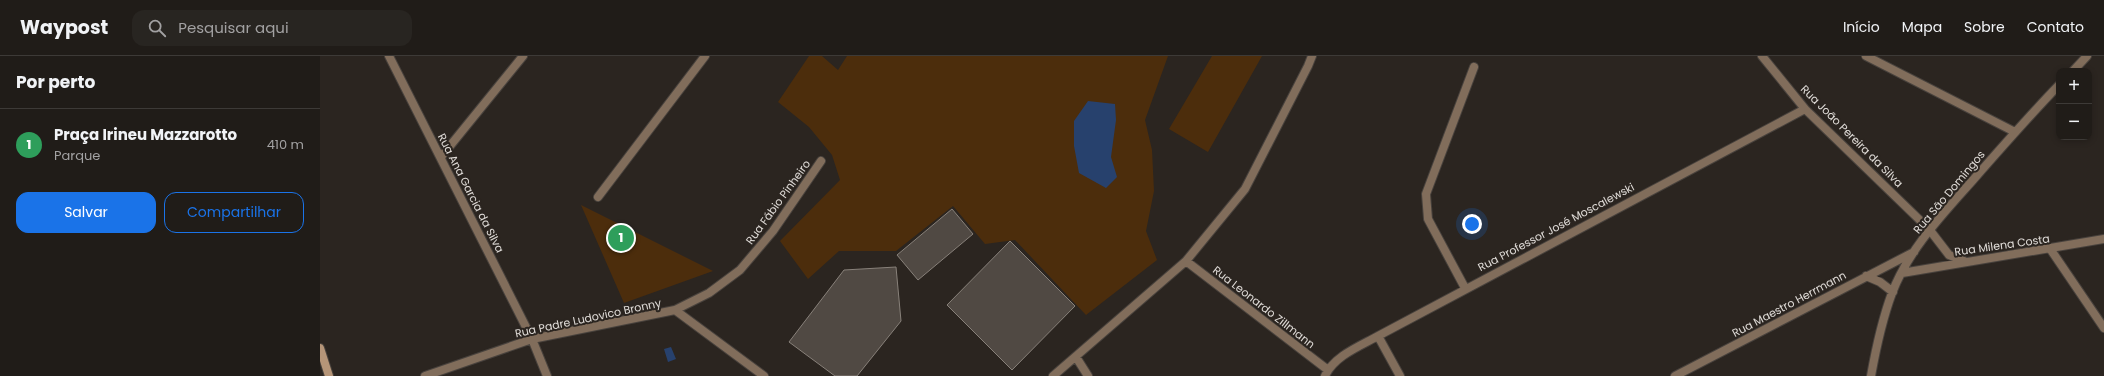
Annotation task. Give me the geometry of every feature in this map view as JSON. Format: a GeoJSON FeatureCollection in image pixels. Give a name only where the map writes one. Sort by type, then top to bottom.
{"type":"FeatureCollection","features":[{"type":"Feature","properties":{"kind":"main road"},"geometry":{"type":"LineString","coordinates":[[320,348],[329,376]]}},
{"type":"Feature","properties":{"kind":"street","name":"Rua Ana Garcia da Silva"},"geometry":{"type":"LineString","coordinates":[[389,56],[532,339],[547,376]]}},
{"type":"Feature","properties":{"kind":"street"},"geometry":{"type":"LineString","coordinates":[[441,157],[523,56]]}},
{"type":"Feature","properties":{"kind":"street"},"geometry":{"type":"LineString","coordinates":[[598,197],[705,56]]}},
{"type":"Feature","properties":{"kind":"street"},"geometry":{"type":"LineString","coordinates":[[1053,376],[1186,262],[1245,189],[1312,56]]}},
{"type":"Feature","properties":{"kind":"street","name":"Rua João Pereira da Silva"},"geometry":{"type":"LineString","coordinates":[[1762,56],[1805,109],[1930,229],[1949,255],[1964,262]]}},
{"type":"Feature","properties":{"kind":"street"},"geometry":{"type":"LineString","coordinates":[[1866,56],[2015,132]]}},
{"type":"Feature","properties":{"kind":"street"},"geometry":{"type":"LineString","coordinates":[[2076,68],[2087,56]]}},
{"type":"Feature","properties":{"kind":"street"},"geometry":{"type":"LineString","coordinates":[[1465,288],[1428,219],[1426,194],[1474,67]]}},
{"type":"Feature","properties":{"kind":"street","name":"Rua São Domingos"},"geometry":{"type":"LineString","coordinates":[[1871,376],[1882,326],[1893,292],[1914,252],[1930,229],[2015,132],[2056,88]]}},
{"type":"Feature","properties":{"kind":"street","name":"Rua Professor José Moscalewski"},"geometry":{"type":"LineString","coordinates":[[1327,373],[1340,358],[1378,336],[1465,288],[1805,109]]}},
{"type":"Feature","properties":{"kind":"street","name":"Rua Fábio Pinheiro"},"geometry":{"type":"LineString","coordinates":[[675,310],[709,293],[740,270],[773,231],[821,161]]}},
{"type":"Feature","properties":{"kind":"street","name":"Rua Milena Costa"},"geometry":{"type":"LineString","coordinates":[[1902,273],[1964,262],[2051,250],[2104,239]]}},
{"type":"Feature","properties":{"kind":"street"},"geometry":{"type":"LineString","coordinates":[[2051,250],[2104,328]]}},
{"type":"Feature","properties":{"kind":"street","name":"Rua Maestro Herrmann"},"geometry":{"type":"LineString","coordinates":[[1674,376],[1914,252]]}},
{"type":"Feature","properties":{"kind":"street","name":"Rua Leonardo Zillmann"},"geometry":{"type":"LineString","coordinates":[[1186,262],[1327,373]]}},
{"type":"Feature","properties":{"kind":"street"},"geometry":{"type":"LineString","coordinates":[[1866,276],[1880,282],[1893,292]]}},
{"type":"Feature","properties":{"kind":"street","name":"Rua Padre Ludovico Bronny"},"geometry":{"type":"LineString","coordinates":[[425,376],[532,339],[675,310],[764,376]]}},
{"type":"Feature","properties":{"kind":"street"},"geometry":{"type":"LineString","coordinates":[[1378,336],[1400,376]]}},
{"type":"Feature","properties":{"kind":"street"},"geometry":{"type":"LineString","coordinates":[[1076,357],[1088,376]]}},
{"type":"Feature","properties":{"kind":"shaded area"},"geometry":{"type":"Polygon","coordinates":[[[809,56],[822,56],[838,70],[847,56],[1168,56],[1145,120],[1152,150],[1154,191],[1146,231],[1157,260],[1086,315],[1015,240],[985,244],[953,206],[896,251],[839,251],[808,279],[780,241],[840,180],[832,155],[809,127],[778,102],[809,56]]]}},
{"type":"Feature","properties":{"kind":"shaded area"},"geometry":{"type":"Polygon","coordinates":[[[1212,56],[1262,56],[1208,152],[1169,129],[1212,56]]]}},
{"type":"Feature","properties":{"kind":"shaded area"},"geometry":{"type":"Polygon","coordinates":[[[581,205],[713,271],[624,303],[581,205]]]}},
{"type":"Feature","properties":{"kind":"water"},"geometry":{"type":"Polygon","coordinates":[[[1088,101],[1115,104],[1116,120],[1111,157],[1117,177],[1106,188],[1079,173],[1074,146],[1074,121],[1088,101]]]}},
{"type":"Feature","properties":{"kind":"water"},"geometry":{"type":"Polygon","coordinates":[[[671,347],[676,359],[668,362],[664,349],[671,347]]]}},
{"type":"Feature","properties":{"kind":"building"},"geometry":{"type":"Polygon","coordinates":[[[952,209],[973,234],[918,280],[897,255],[952,209]]]}},
{"type":"Feature","properties":{"kind":"building"},"geometry":{"type":"Polygon","coordinates":[[[1010,241],[1075,306],[1012,370],[947,305],[1010,241]]]}},
{"type":"Feature","properties":{"kind":"building"},"geometry":{"type":"Polygon","coordinates":[[[896,267],[901,321],[857,376],[835,376],[789,342],[844,270],[896,267]]]}},
{"type":"Feature","properties":{"kind":"place","name":"Praça Irineu Mazzarotto"},"geometry":{"type":"Point","coordinates":[621,238]}}]}
